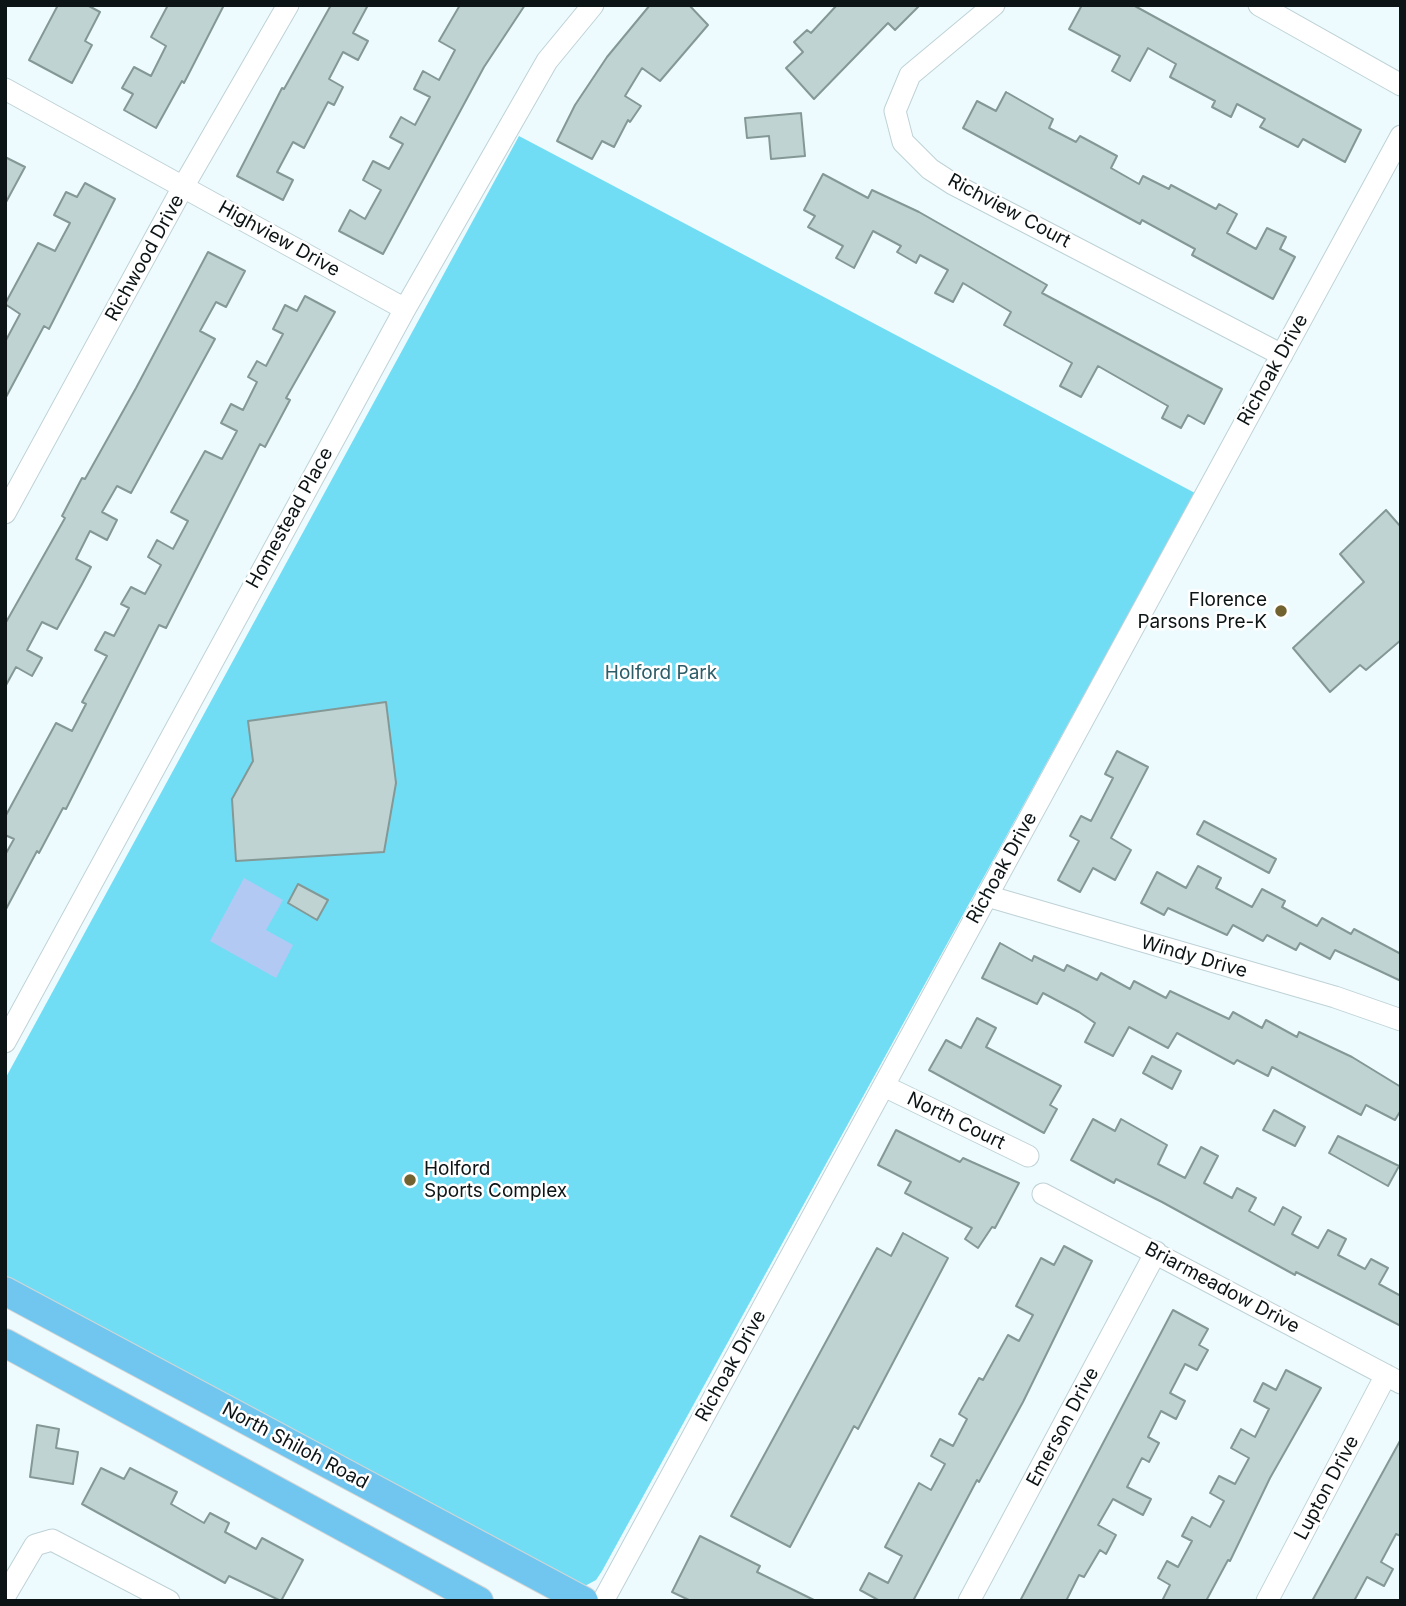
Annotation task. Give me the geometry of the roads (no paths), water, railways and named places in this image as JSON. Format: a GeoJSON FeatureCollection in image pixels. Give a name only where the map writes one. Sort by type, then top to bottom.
{"type":"FeatureCollection","features":[{"type":"Feature","properties":{"kind":"main road","name":"North Shiloh Road"},"geometry":{"type":"LineString","coordinates":[[5,1291],[584,1601]]}},
{"type":"Feature","properties":{"kind":"main road"},"geometry":{"type":"LineString","coordinates":[[5,1343],[479,1601]]}},
{"type":"Feature","properties":{"kind":"main road"},"geometry":{"type":"LineString","coordinates":[[268,1485],[290,1443]]}},
{"type":"Feature","properties":{"kind":"street","name":"Richwood Drive"},"geometry":{"type":"LineString","coordinates":[[5,513],[183,187],[288,5]]}},
{"type":"Feature","properties":{"kind":"street","name":"Homestead Place"},"geometry":{"type":"LineString","coordinates":[[5,1042],[405,309],[547,61],[593,5]]}},
{"type":"Feature","properties":{"kind":"street","name":"Richview Court"},"geometry":{"type":"LineString","coordinates":[[995,5],[910,75],[895,111],[903,142],[930,169],[953,184],[1282,355]]}},
{"type":"Feature","properties":{"kind":"street"},"geometry":{"type":"LineString","coordinates":[[1259,5],[1401,85]]}},
{"type":"Feature","properties":{"kind":"street","name":"Highview Drive"},"geometry":{"type":"LineString","coordinates":[[5,89],[405,309]]}},
{"type":"Feature","properties":{"kind":"street","name":"Richoak Drive"},"geometry":{"type":"LineString","coordinates":[[603,1601],[1401,136]]}},
{"type":"Feature","properties":{"kind":"street","name":"Windy Drive"},"geometry":{"type":"LineString","coordinates":[[987,896],[1335,997],[1401,1020]]}},
{"type":"Feature","properties":{"kind":"street","name":"North Court"},"geometry":{"type":"LineString","coordinates":[[884,1086],[1028,1157]]}},
{"type":"Feature","properties":{"kind":"street","name":"Briarmeadow Drive"},"geometry":{"type":"LineString","coordinates":[[1043,1194],[1393,1379]]}},
{"type":"Feature","properties":{"kind":"street","name":"Emerson Drive"},"geometry":{"type":"LineString","coordinates":[[969,1601],[1156,1252]]}},
{"type":"Feature","properties":{"kind":"street","name":"Lupton Drive"},"geometry":{"type":"LineString","coordinates":[[1268,1601],[1393,1379]]}},
{"type":"Feature","properties":{"kind":"street"},"geometry":{"type":"LineString","coordinates":[[5,1596],[36,1545],[52,1540],[169,1601]]}},
{"type":"Feature","properties":{"kind":"place","name":"Florence Parsons Pre-K"},"geometry":{"type":"Point","coordinates":[1281,611]}},
{"type":"Feature","properties":{"kind":"place","name":"Holford Sports Complex"},"geometry":{"type":"Point","coordinates":[410,1180]}},
{"type":"Feature","properties":{"kind":"park label","name":"Holford Park"},"geometry":{"type":"Point","coordinates":[661,673]}}]}
